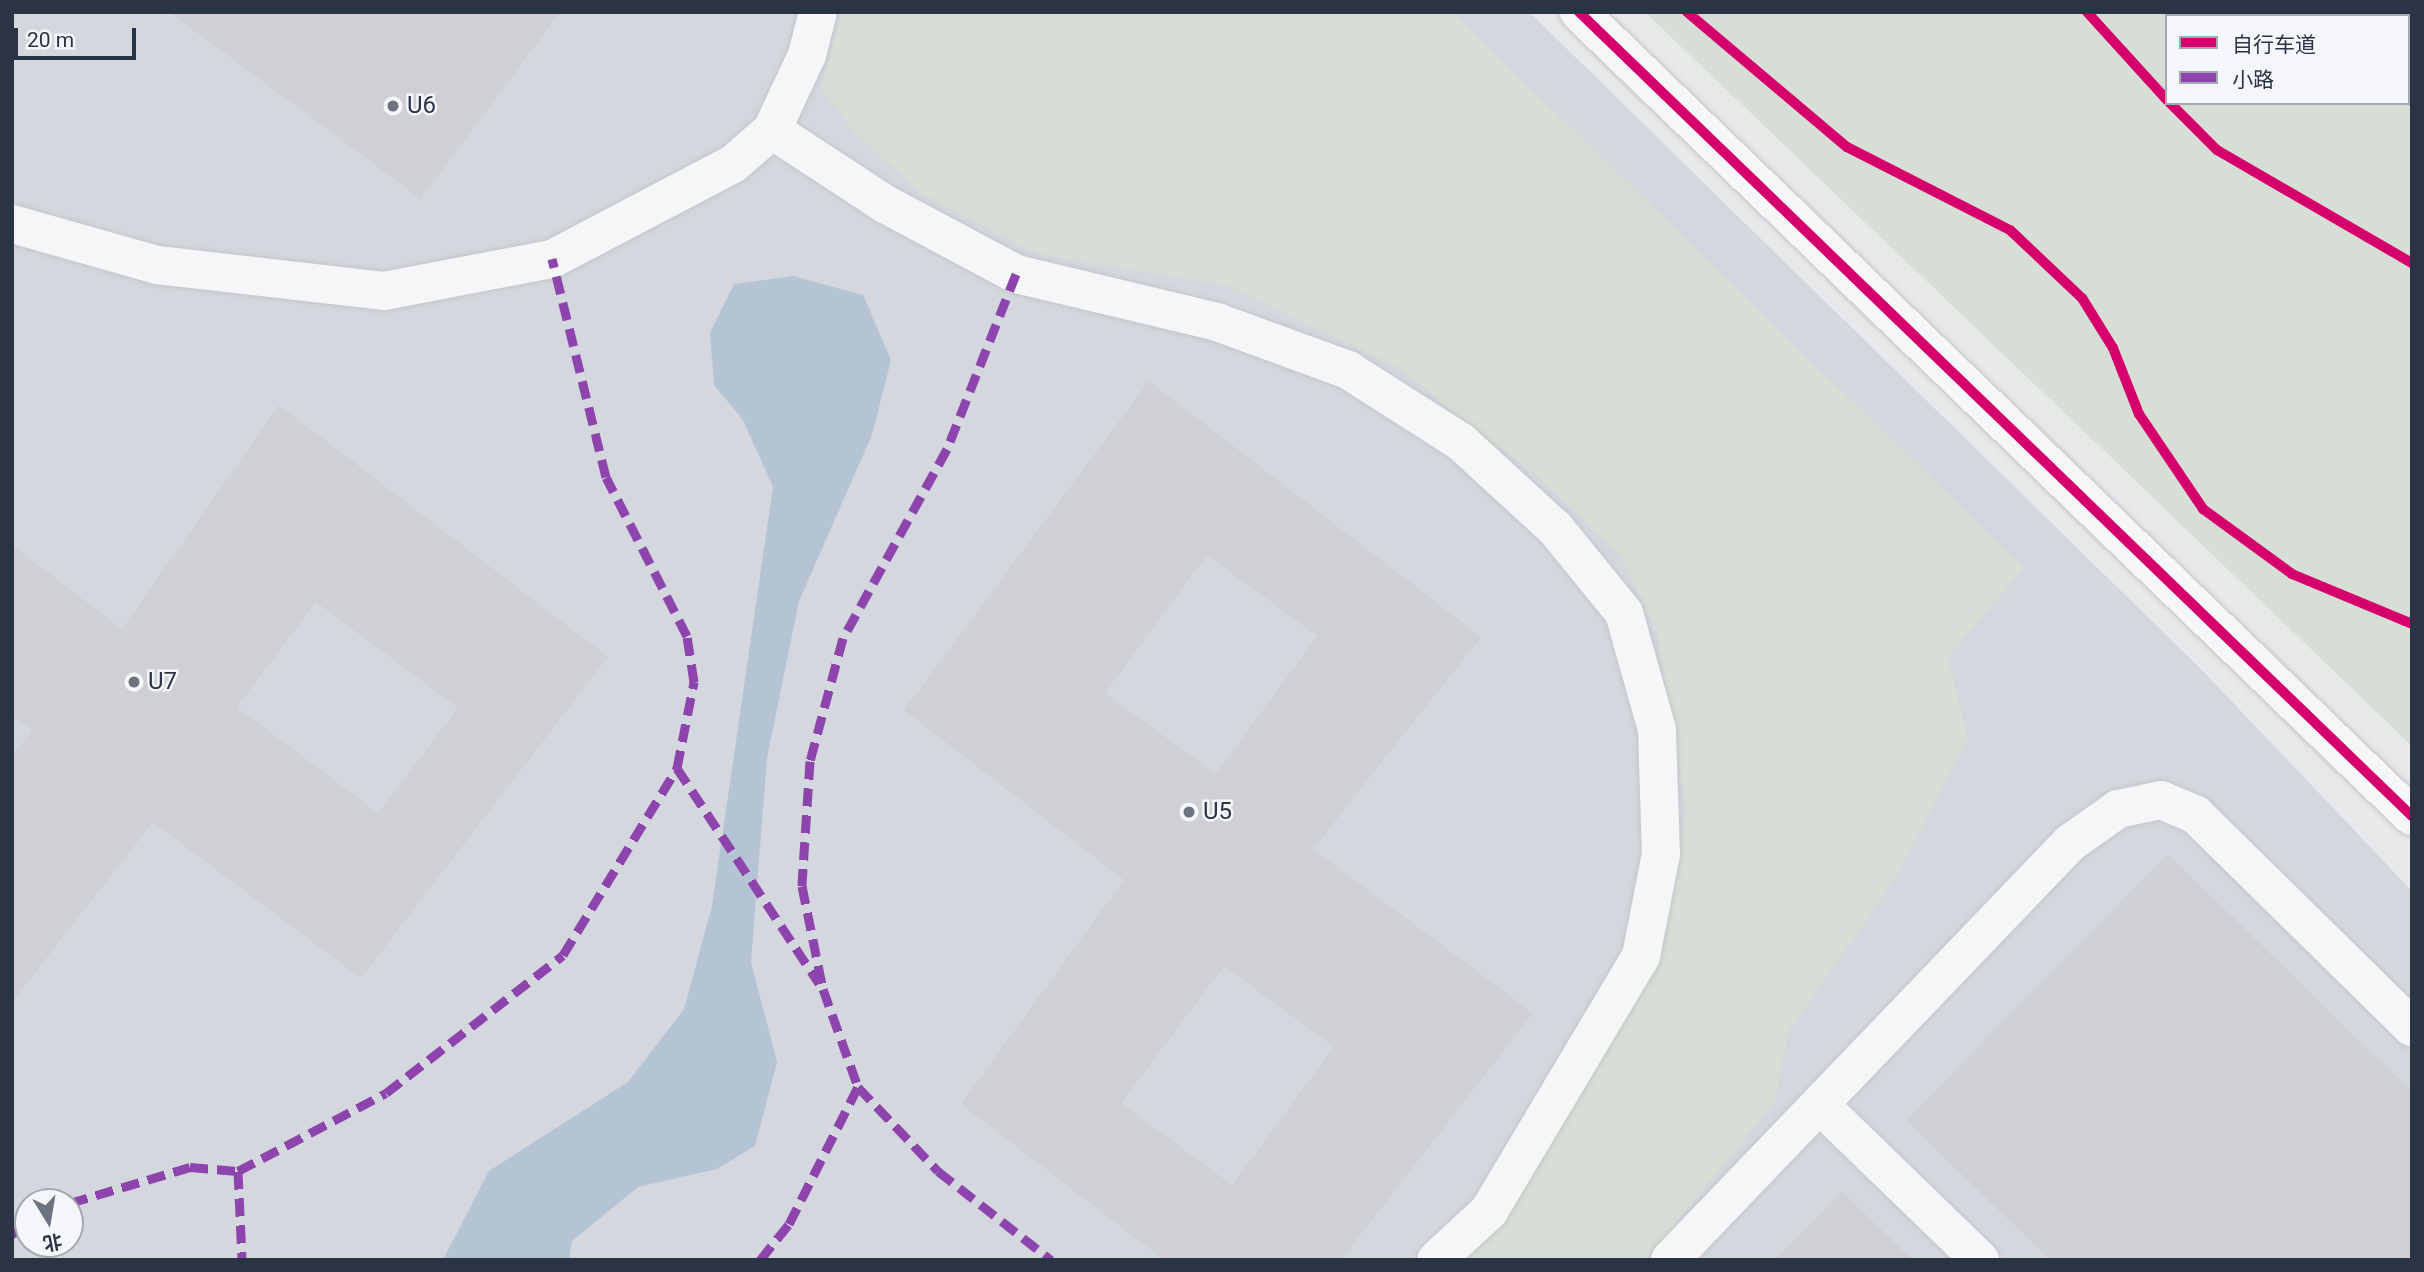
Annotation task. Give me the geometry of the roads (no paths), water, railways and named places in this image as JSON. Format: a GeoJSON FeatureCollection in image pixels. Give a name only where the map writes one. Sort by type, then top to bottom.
{"type":"FeatureCollection","features":[{"type":"Feature","properties":{"kind":"street"},"geometry":{"type":"LineString","coordinates":[[12,224],[157,265],[384,291],[552,260],[733,164],[772,130],[807,55],[818,12]]}},
{"type":"Feature","properties":{"kind":"street"},"geometry":{"type":"LineString","coordinates":[[1578,12],[2412,816]]}},
{"type":"Feature","properties":{"kind":"street"},"geometry":{"type":"LineString","coordinates":[[772,130],[885,204],[1016,274],[1217,322],[1348,370],[1461,442],[1555,528],[1624,613],[1657,730],[1661,854],[1642,956],[1489,1211],[1436,1260]]}},
{"type":"Feature","properties":{"kind":"street"},"geometry":{"type":"LineString","coordinates":[[1670,1260],[2070,843],[2118,808],[2161,800],[2196,816],[2412,1027]]}},
{"type":"Feature","properties":{"kind":"street"},"geometry":{"type":"LineString","coordinates":[[1819,1105],[1980,1260]]}},
{"type":"Feature","properties":{"kind":"water"},"geometry":{"type":"Polygon","coordinates":[[[2283,12],[2412,12],[2412,108],[2408,105],[2410,14],[2283,12]]]}},
{"type":"Feature","properties":{"kind":"water"},"geometry":{"type":"Polygon","coordinates":[[[793,276],[863,295],[891,360],[872,435],[799,601],[767,758],[751,962],[777,1062],[755,1146],[717,1169],[638,1187],[572,1241],[569,1260],[443,1260],[489,1171],[628,1082],[684,1009],[712,906],[773,487],[743,420],[714,385],[710,333],[734,284],[793,276]]]}},
{"type":"Feature","properties":{"kind":"place","name":"U6"},"geometry":{"type":"Point","coordinates":[393,106]}},
{"type":"Feature","properties":{"kind":"place","name":"U7"},"geometry":{"type":"Point","coordinates":[134,682]}},
{"type":"Feature","properties":{"kind":"place","name":"U5"},"geometry":{"type":"Point","coordinates":[1189,812]}}]}
